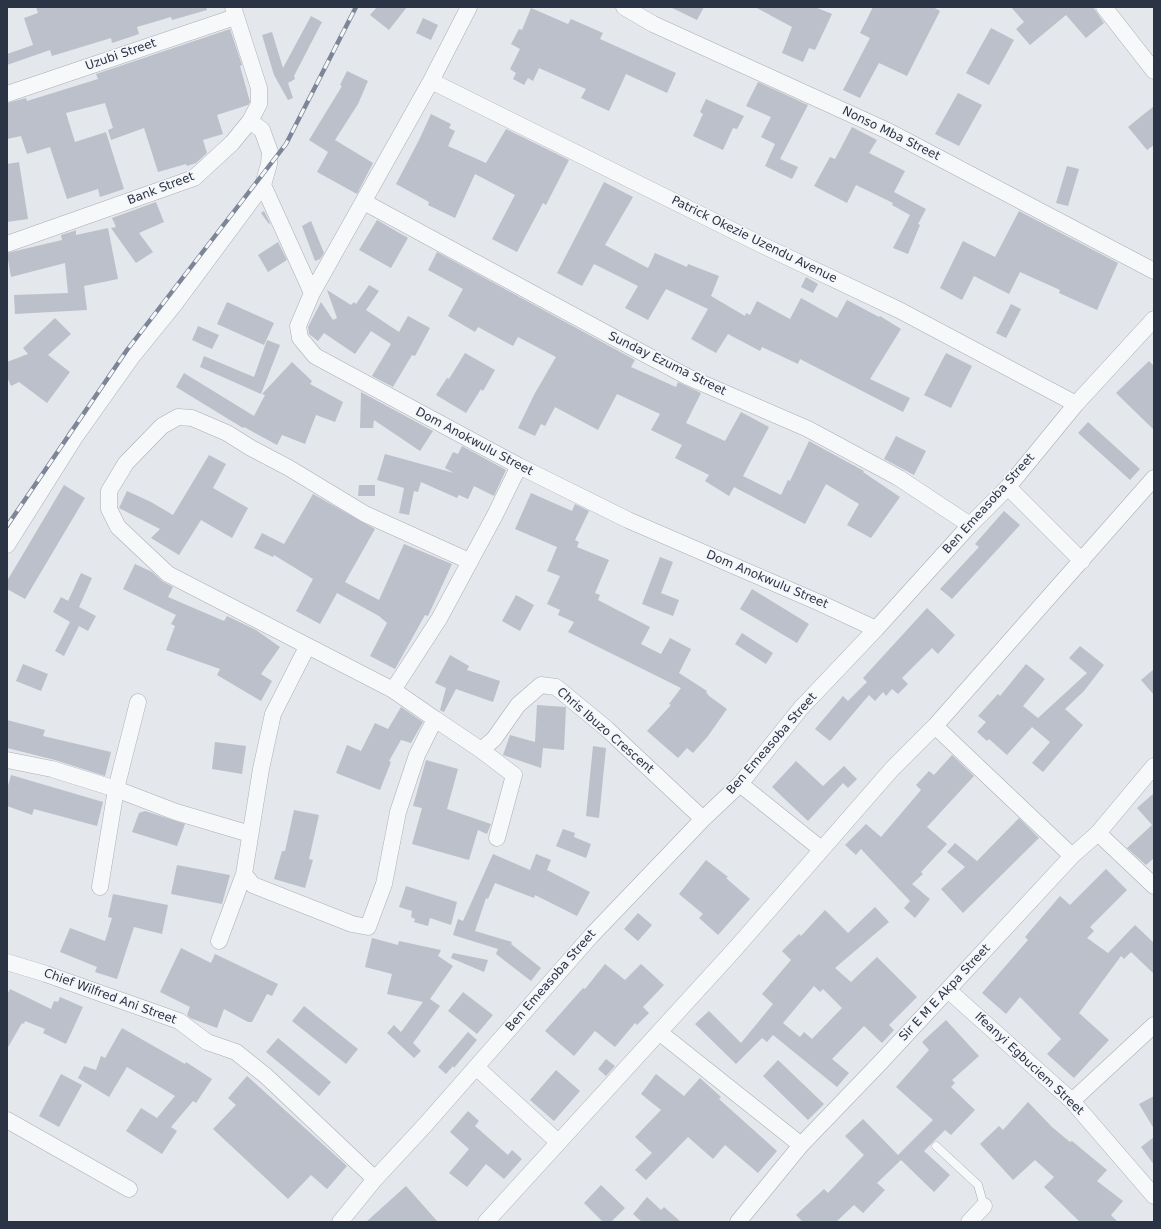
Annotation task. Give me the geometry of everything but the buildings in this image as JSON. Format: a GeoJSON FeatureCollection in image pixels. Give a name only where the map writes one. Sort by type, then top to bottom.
{"type":"FeatureCollection","features":[{"type":"Feature","properties":{"kind":"street","name":"Dom Anokwulu Street"},"geometry":{"type":"LineString","coordinates":[[469,7],[431,81],[312,292],[298,326],[300,338],[315,356],[519,466],[628,520],[820,603],[876,629]]}},
{"type":"Feature","properties":{"kind":"street","name":"Nonso Mba Street"},"geometry":{"type":"LineString","coordinates":[[624,7],[653,24],[888,131],[1154,271]]}},
{"type":"Feature","properties":{"kind":"street"},"geometry":{"type":"LineString","coordinates":[[1104,7],[1154,71]]}},
{"type":"Feature","properties":{"kind":"street","name":"Uzubi Street"},"geometry":{"type":"LineString","coordinates":[[7,94],[234,12]]}},
{"type":"Feature","properties":{"kind":"street","name":"Bank Street"},"geometry":{"type":"LineString","coordinates":[[7,244],[194,178],[232,143],[250,121],[259,104],[260,88],[234,12]]}},
{"type":"Feature","properties":{"kind":"street","name":"Patrick Okezie Uzendu Avenue"},"geometry":{"type":"LineString","coordinates":[[431,81],[762,245],[899,310],[1076,404]]}},
{"type":"Feature","properties":{"kind":"street"},"geometry":{"type":"LineString","coordinates":[[7,545],[75,437],[131,358],[183,293],[263,185],[270,164],[270,152],[262,130],[250,121]]}},
{"type":"Feature","properties":{"kind":"street"},"geometry":{"type":"LineString","coordinates":[[263,185],[312,292]]}},
{"type":"Feature","properties":{"kind":"street","name":"Sunday Ezuma Street"},"geometry":{"type":"LineString","coordinates":[[364,202],[688,377],[815,433],[899,478],[970,525]]}},
{"type":"Feature","properties":{"kind":"street","name":"Ben Emeasoba Street"},"geometry":{"type":"LineString","coordinates":[[340,1222],[375,1179],[476,1067],[590,936],[703,818],[740,784],[801,708],[876,629],[970,525],[1008,487],[1076,404],[1154,318]]}},
{"type":"Feature","properties":{"kind":"street"},"geometry":{"type":"LineString","coordinates":[[469,561],[365,514],[227,433],[192,418],[178,417],[162,426],[126,464],[109,491],[109,509],[118,527],[168,574],[306,647],[393,690],[481,750],[514,775],[497,838]]}},
{"type":"Feature","properties":{"kind":"street"},"geometry":{"type":"LineString","coordinates":[[393,690],[439,619],[469,561],[496,515],[519,466]]}},
{"type":"Feature","properties":{"kind":"street"},"geometry":{"type":"LineString","coordinates":[[486,1222],[558,1142],[610,1088],[735,949],[892,769],[935,726],[1154,478]]}},
{"type":"Feature","properties":{"kind":"street"},"geometry":{"type":"LineString","coordinates":[[1008,487],[1082,561]]}},
{"type":"Feature","properties":{"kind":"street"},"geometry":{"type":"LineString","coordinates":[[219,941],[244,874],[261,769],[273,714],[306,647]]}},
{"type":"Feature","properties":{"kind":"street","name":"Chris Ibuzo Crescent"},"geometry":{"type":"LineString","coordinates":[[481,750],[494,738],[518,705],[540,685],[556,687],[607,729],[703,818]]}},
{"type":"Feature","properties":{"kind":"street"},"geometry":{"type":"LineString","coordinates":[[100,887],[116,789],[138,702]]}},
{"type":"Feature","properties":{"kind":"street"},"geometry":{"type":"LineString","coordinates":[[244,874],[253,885],[352,924],[368,927],[384,884],[398,812],[417,755],[436,719]]}},
{"type":"Feature","properties":{"kind":"street"},"geometry":{"type":"LineString","coordinates":[[935,726],[1072,856]]}},
{"type":"Feature","properties":{"kind":"street"},"geometry":{"type":"LineString","coordinates":[[7,760],[52,769],[116,789],[176,812],[250,834]]}},
{"type":"Feature","properties":{"kind":"street","name":"Sir E M E Akpa Street"},"geometry":{"type":"LineString","coordinates":[[738,1222],[801,1145],[948,990],[1072,856],[1098,833],[1154,766]]}},
{"type":"Feature","properties":{"kind":"street"},"geometry":{"type":"LineString","coordinates":[[740,784],[821,849]]}},
{"type":"Feature","properties":{"kind":"street"},"geometry":{"type":"LineString","coordinates":[[1098,833],[1154,886]]}},
{"type":"Feature","properties":{"kind":"street","name":"Chief Wilfred Ani Street"},"geometry":{"type":"LineString","coordinates":[[7,962],[46,974],[179,1021],[207,1042],[236,1052],[266,1076],[375,1179]]}},
{"type":"Feature","properties":{"kind":"street","name":"Ifeanyi Egbuciem Street"},"geometry":{"type":"LineString","coordinates":[[948,990],[1072,1101],[1154,1196]]}},
{"type":"Feature","properties":{"kind":"street"},"geometry":{"type":"LineString","coordinates":[[1072,1101],[1154,1025]]}},
{"type":"Feature","properties":{"kind":"street"},"geometry":{"type":"LineString","coordinates":[[659,1032],[801,1145]]}},
{"type":"Feature","properties":{"kind":"street"},"geometry":{"type":"LineString","coordinates":[[476,1067],[558,1142]]}},
{"type":"Feature","properties":{"kind":"street"},"geometry":{"type":"LineString","coordinates":[[7,1120],[129,1189]]}},
{"type":"Feature","properties":{"kind":"street"},"geometry":{"type":"LineString","coordinates":[[969,1222],[984,1206]]}},
{"type":"Feature","properties":{"kind":"lane"},"geometry":{"type":"LineString","coordinates":[[936,1146],[978,1185],[984,1206]]}},
{"type":"Feature","properties":{"kind":"railway"},"geometry":{"type":"LineString","coordinates":[[7,526],[127,350],[286,144],[356,7]]}}]}
